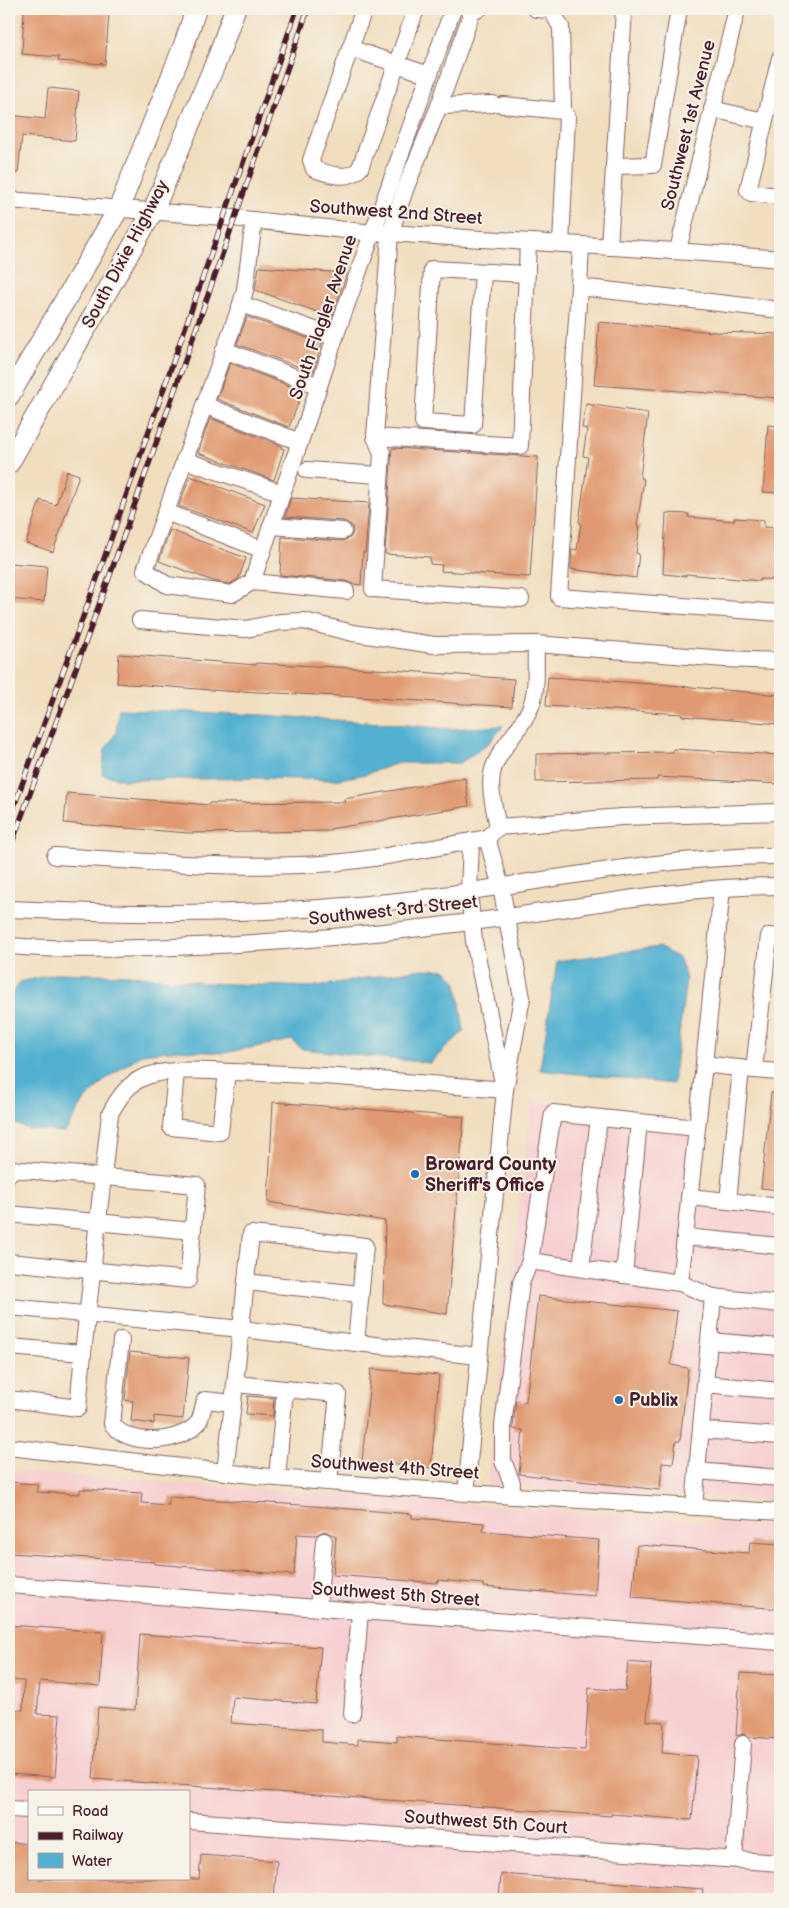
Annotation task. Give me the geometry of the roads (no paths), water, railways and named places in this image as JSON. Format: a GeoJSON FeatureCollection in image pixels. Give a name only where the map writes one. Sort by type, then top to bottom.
{"type":"FeatureCollection","features":[{"type":"Feature","properties":{"kind":"main road","name":"South Dixie Highway"},"geometry":{"type":"LineString","coordinates":[[9,396],[119,208],[184,45],[196,9]]}},
{"type":"Feature","properties":{"kind":"main road","name":"South Dixie Highway"},"geometry":{"type":"LineString","coordinates":[[9,463],[153,211],[218,57],[235,9]]}},
{"type":"Feature","properties":{"kind":"street"},"geometry":{"type":"LineString","coordinates":[[364,9],[311,160],[314,169],[340,177],[355,174],[360,168],[416,9]]}},
{"type":"Feature","properties":{"kind":"street","name":"South Flagler Avenue"},"geometry":{"type":"LineString","coordinates":[[252,582],[335,337],[453,9]]}},
{"type":"Feature","properties":{"kind":"street"},"geometry":{"type":"LineString","coordinates":[[479,9],[472,12],[439,106],[406,187],[390,233],[375,437],[382,453],[373,589],[521,599]]}},
{"type":"Feature","properties":{"kind":"street"},"geometry":{"type":"LineString","coordinates":[[536,9],[550,10],[562,27],[563,111],[567,117],[561,244]]}},
{"type":"Feature","properties":{"kind":"street"},"geometry":{"type":"LineString","coordinates":[[609,247],[624,9]]}},
{"type":"Feature","properties":{"kind":"street"},"geometry":{"type":"LineString","coordinates":[[614,166],[653,165],[679,9]]}},
{"type":"Feature","properties":{"kind":"street","name":"Southwest 1st Avenue"},"geometry":{"type":"LineString","coordinates":[[678,250],[737,9]]}},
{"type":"Feature","properties":{"kind":"street"},"geometry":{"type":"LineString","coordinates":[[350,48],[429,75]]}},
{"type":"Feature","properties":{"kind":"street"},"geometry":{"type":"LineString","coordinates":[[780,58],[748,190],[751,193],[780,196]]}},
{"type":"Feature","properties":{"kind":"street"},"geometry":{"type":"LineString","coordinates":[[439,106],[498,105],[563,111]]}},
{"type":"Feature","properties":{"kind":"street"},"geometry":{"type":"LineString","coordinates":[[712,109],[764,121]]}},
{"type":"Feature","properties":{"kind":"street","name":"Southwest 2nd Street"},"geometry":{"type":"LineString","coordinates":[[9,200],[254,220],[373,233],[678,250],[780,259]]}},
{"type":"Feature","properties":{"kind":"street"},"geometry":{"type":"LineString","coordinates":[[254,220],[243,297],[145,570],[167,585],[232,594],[252,582],[346,591]]}},
{"type":"Feature","properties":{"kind":"street"},"geometry":{"type":"LineString","coordinates":[[375,437],[520,446],[528,242]]}},
{"type":"Feature","properties":{"kind":"street"},"geometry":{"type":"LineString","coordinates":[[581,246],[559,597],[780,613]]}},
{"type":"Feature","properties":{"kind":"street"},"geometry":{"type":"LineString","coordinates":[[483,272],[474,425],[423,422],[432,269],[527,274]]}},
{"type":"Feature","properties":{"kind":"street"},"geometry":{"type":"LineString","coordinates":[[578,287],[780,310]]}},
{"type":"Feature","properties":{"kind":"street"},"geometry":{"type":"LineString","coordinates":[[243,297],[335,337]]}},
{"type":"Feature","properties":{"kind":"street"},"geometry":{"type":"LineString","coordinates":[[224,350],[319,386]]}},
{"type":"Feature","properties":{"kind":"street"},"geometry":{"type":"LineString","coordinates":[[204,405],[300,442]]}},
{"type":"Feature","properties":{"kind":"street"},"geometry":{"type":"LineString","coordinates":[[184,460],[282,494]]}},
{"type":"Feature","properties":{"kind":"street"},"geometry":{"type":"LineString","coordinates":[[307,470],[380,475]]}},
{"type":"Feature","properties":{"kind":"street"},"geometry":{"type":"LineString","coordinates":[[166,512],[263,550]]}},
{"type":"Feature","properties":{"kind":"street"},"geometry":{"type":"LineString","coordinates":[[271,526],[343,531]]}},
{"type":"Feature","properties":{"kind":"street"},"geometry":{"type":"LineString","coordinates":[[140,620],[246,629],[280,622],[304,621],[369,636],[434,645],[536,644],[725,659],[780,661]]}},
{"type":"Feature","properties":{"kind":"street"},"geometry":{"type":"LineString","coordinates":[[466,1493],[505,1090],[522,998],[492,832],[492,772],[495,762],[526,716],[532,703],[536,644]]}},
{"type":"Feature","properties":{"kind":"street"},"geometry":{"type":"LineString","coordinates":[[55,856],[233,866],[303,865],[341,862],[471,841],[492,832],[621,817],[780,812]]}},
{"type":"Feature","properties":{"kind":"street"},"geometry":{"type":"LineString","coordinates":[[471,841],[469,892],[472,922],[505,1090]]}},
{"type":"Feature","properties":{"kind":"street","name":"Southwest 3rd Street"},"geometry":{"type":"LineString","coordinates":[[9,909],[178,914],[272,911],[469,892],[644,866],[780,856]]}},
{"type":"Feature","properties":{"kind":"street","name":"Southwest 3rd Street"},"geometry":{"type":"LineString","coordinates":[[9,946],[128,948],[354,936],[472,922],[634,898],[722,889],[780,886]]}},
{"type":"Feature","properties":{"kind":"street"},"geometry":{"type":"LineString","coordinates":[[680,1283],[722,889]]}},
{"type":"Feature","properties":{"kind":"street"},"geometry":{"type":"LineString","coordinates":[[728,1201],[770,936],[780,937]]}},
{"type":"Feature","properties":{"kind":"street"},"geometry":{"type":"LineString","coordinates":[[704,1064],[780,1072]]}},
{"type":"Feature","properties":{"kind":"street"},"geometry":{"type":"LineString","coordinates":[[9,1399],[78,1408],[110,1114],[126,1089],[142,1078],[176,1072],[300,1073],[505,1090]]}},
{"type":"Feature","properties":{"kind":"street"},"geometry":{"type":"LineString","coordinates":[[176,1072],[171,1128],[220,1132],[227,1072]]}},
{"type":"Feature","properties":{"kind":"street"},"geometry":{"type":"LineString","coordinates":[[511,1496],[512,1483],[503,1461],[503,1425],[521,1284],[530,1261],[553,1113],[697,1128]]}},
{"type":"Feature","properties":{"kind":"street"},"geometry":{"type":"LineString","coordinates":[[580,1268],[599,1118]]}},
{"type":"Feature","properties":{"kind":"street"},"geometry":{"type":"LineString","coordinates":[[624,1275],[639,1122]]}},
{"type":"Feature","properties":{"kind":"street"},"geometry":{"type":"LineString","coordinates":[[9,1174],[11,1169],[197,1185],[188,1280],[92,1272],[9,1262]]}},
{"type":"Feature","properties":{"kind":"street"},"geometry":{"type":"LineString","coordinates":[[689,1197],[780,1207]]}},
{"type":"Feature","properties":{"kind":"street"},"geometry":{"type":"LineString","coordinates":[[9,1214],[193,1231]]}},
{"type":"Feature","properties":{"kind":"street"},"geometry":{"type":"LineString","coordinates":[[225,1472],[251,1234],[365,1246],[356,1342]]}},
{"type":"Feature","properties":{"kind":"street"},"geometry":{"type":"LineString","coordinates":[[685,1238],[780,1246]]}},
{"type":"Feature","properties":{"kind":"street"},"geometry":{"type":"LineString","coordinates":[[530,1261],[680,1283],[713,1297],[780,1304]]}},
{"type":"Feature","properties":{"kind":"street"},"geometry":{"type":"LineString","coordinates":[[246,1282],[360,1294]]}},
{"type":"Feature","properties":{"kind":"street"},"geometry":{"type":"LineString","coordinates":[[694,1507],[713,1297]]}},
{"type":"Feature","properties":{"kind":"street"},"geometry":{"type":"LineString","coordinates":[[9,1307],[242,1329],[479,1356]]}},
{"type":"Feature","properties":{"kind":"street"},"geometry":{"type":"LineString","coordinates":[[121,1340],[112,1424],[117,1431],[128,1436],[152,1440],[179,1436],[192,1429],[199,1421],[205,1400],[233,1403]]}},
{"type":"Feature","properties":{"kind":"street"},"geometry":{"type":"LineString","coordinates":[[709,1341],[780,1347]]}},
{"type":"Feature","properties":{"kind":"street"},"geometry":{"type":"LineString","coordinates":[[9,1347],[83,1353]]}},
{"type":"Feature","properties":{"kind":"street"},"geometry":{"type":"LineString","coordinates":[[236,1384],[338,1394],[330,1482]]}},
{"type":"Feature","properties":{"kind":"street"},"geometry":{"type":"LineString","coordinates":[[705,1384],[780,1390]]}},
{"type":"Feature","properties":{"kind":"street"},"geometry":{"type":"LineString","coordinates":[[277,1478],[285,1389]]}},
{"type":"Feature","properties":{"kind":"street"},"geometry":{"type":"LineString","coordinates":[[701,1430],[780,1436]]}},
{"type":"Feature","properties":{"kind":"street","name":"Southwest 4th Street"},"geometry":{"type":"LineString","coordinates":[[9,1447],[277,1478],[466,1493],[780,1512]]}},
{"type":"Feature","properties":{"kind":"street"},"geometry":{"type":"LineString","coordinates":[[697,1471],[780,1478]]}},
{"type":"Feature","properties":{"kind":"street"},"geometry":{"type":"LineString","coordinates":[[318,1608],[324,1541]]}},
{"type":"Feature","properties":{"kind":"street","name":"Southwest 5th Street"},"geometry":{"type":"LineString","coordinates":[[9,1585],[780,1642]]}},
{"type":"Feature","properties":{"kind":"street"},"geometry":{"type":"LineString","coordinates":[[352,1714],[360,1611]]}},
{"type":"Feature","properties":{"kind":"street"},"geometry":{"type":"LineString","coordinates":[[734,1859],[743,1744]]}},
{"type":"Feature","properties":{"kind":"street"},"geometry":{"type":"LineString","coordinates":[[9,1808],[28,1810]]}},
{"type":"Feature","properties":{"kind":"street","name":"Southwest 5th Court"},"geometry":{"type":"LineString","coordinates":[[190,1821],[780,1862]]}},
{"type":"Feature","properties":{"kind":"water"},"geometry":{"type":"Polygon","coordinates":[[[119,709],[261,715],[449,729],[503,726],[490,742],[460,763],[398,763],[366,774],[334,780],[263,778],[125,780],[102,774],[105,750],[116,733],[119,709]]]}},
{"type":"Feature","properties":{"kind":"water"},"geometry":{"type":"Polygon","coordinates":[[[659,947],[680,959],[686,979],[673,1084],[540,1070],[557,961],[659,947]]]}},
{"type":"Feature","properties":{"kind":"water"},"geometry":{"type":"Polygon","coordinates":[[[422,969],[446,970],[457,983],[464,1031],[430,1063],[302,1049],[292,1040],[223,1053],[177,1050],[142,1054],[106,1079],[84,1101],[65,1132],[28,1129],[9,1121],[9,998],[20,982],[58,973],[130,975],[206,983],[311,987],[422,969]]]}},
{"type":"Feature","properties":{"kind":"railway"},"geometry":{"type":"LineString","coordinates":[[9,820],[99,573],[297,9]]}},
{"type":"Feature","properties":{"kind":"railway"},"geometry":{"type":"LineString","coordinates":[[9,851],[110,575],[308,9]]}},
{"type":"Feature","properties":{"kind":"place","name":"Broward County Sheriff's Office"},"geometry":{"type":"Point","coordinates":[415,1174]}},
{"type":"Feature","properties":{"kind":"place","name":"Publix"},"geometry":{"type":"Point","coordinates":[619,1400]}}]}
